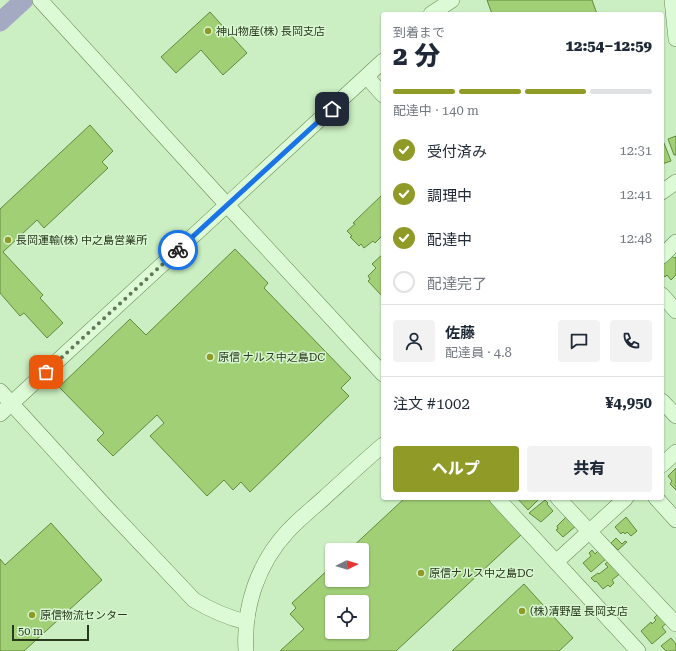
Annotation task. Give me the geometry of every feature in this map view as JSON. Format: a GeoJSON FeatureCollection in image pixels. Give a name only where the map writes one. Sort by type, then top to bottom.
{"type":"FeatureCollection","features":[{"type":"Feature","properties":{"kind":"street"},"geometry":{"type":"LineString","coordinates":[[40,0],[381,372]]}},
{"type":"Feature","properties":{"kind":"street"},"geometry":{"type":"LineString","coordinates":[[435,12],[452,0]]}},
{"type":"Feature","properties":{"kind":"street"},"geometry":{"type":"LineString","coordinates":[[672,0],[676,39]]}},
{"type":"Feature","properties":{"kind":"street"},"geometry":{"type":"LineString","coordinates":[[0,414],[381,63]]}},
{"type":"Feature","properties":{"kind":"street"},"geometry":{"type":"LineString","coordinates":[[366,77],[381,93]]}},
{"type":"Feature","properties":{"kind":"street"},"geometry":{"type":"LineString","coordinates":[[664,191],[676,182]]}},
{"type":"Feature","properties":{"kind":"street"},"geometry":{"type":"LineString","coordinates":[[664,254],[676,242]]}},
{"type":"Feature","properties":{"kind":"street"},"geometry":{"type":"LineString","coordinates":[[664,297],[676,311]]}},
{"type":"Feature","properties":{"kind":"street"},"geometry":{"type":"LineString","coordinates":[[0,391],[194,600],[225,617],[246,622]]}},
{"type":"Feature","properties":{"kind":"street"},"geometry":{"type":"LineString","coordinates":[[664,402],[676,416]]}},
{"type":"Feature","properties":{"kind":"street"},"geometry":{"type":"LineString","coordinates":[[246,651],[246,622],[250,600],[256,581],[274,547],[288,530],[381,446]]}},
{"type":"Feature","properties":{"kind":"street"},"geometry":{"type":"LineString","coordinates":[[664,463],[676,452]]}},
{"type":"Feature","properties":{"kind":"street"},"geometry":{"type":"LineString","coordinates":[[499,500],[638,651]]}},
{"type":"Feature","properties":{"kind":"street"},"geometry":{"type":"LineString","coordinates":[[560,500],[676,624]]}},
{"type":"Feature","properties":{"kind":"street"},"geometry":{"type":"LineString","coordinates":[[556,562],[624,500]]}},
{"type":"Feature","properties":{"kind":"street"},"geometry":{"type":"LineString","coordinates":[[658,500],[676,520]]}},
{"type":"Feature","properties":{"kind":"building"},"geometry":{"type":"Polygon","coordinates":[[[487,0],[592,0],[596,12],[491,12],[487,0]]]}},
{"type":"Feature","properties":{"kind":"building","name":"神山物産(株) 長岡支店"},"geometry":{"type":"Polygon","coordinates":[[[210,12],[247,53],[223,75],[201,50],[176,73],[161,57],[210,12]]]}},
{"type":"Feature","properties":{"kind":"building","name":"長岡運輸(株) 中之島営業所"},"geometry":{"type":"Polygon","coordinates":[[[90,125],[113,151],[102,162],[108,168],[44,228],[37,220],[3,252],[43,295],[40,298],[63,323],[47,338],[24,313],[20,316],[0,293],[0,209],[90,125]]]}},
{"type":"Feature","properties":{"kind":"building"},"geometry":{"type":"Polygon","coordinates":[[[676,136],[676,155],[674,155],[668,139],[676,136]]]}},
{"type":"Feature","properties":{"kind":"building"},"geometry":{"type":"Polygon","coordinates":[[[664,143],[671,161],[664,163],[664,143]]]}},
{"type":"Feature","properties":{"kind":"building"},"geometry":{"type":"Polygon","coordinates":[[[381,196],[381,237],[375,243],[373,241],[364,248],[361,244],[359,246],[350,237],[352,236],[347,231],[355,224],[353,223],[381,196]]]}},
{"type":"Feature","properties":{"kind":"building","name":"原信 ナルス中之島DC"},"geometry":{"type":"Polygon","coordinates":[[[235,249],[268,283],[264,288],[351,378],[341,388],[349,396],[250,492],[241,482],[233,490],[224,480],[207,496],[150,436],[164,423],[157,415],[113,456],[97,440],[104,433],[59,387],[130,319],[146,335],[235,249]]]}},
{"type":"Feature","properties":{"kind":"building"},"geometry":{"type":"Polygon","coordinates":[[[381,256],[381,295],[368,281],[370,279],[368,276],[376,268],[372,264],[381,256]]]}},
{"type":"Feature","properties":{"kind":"building"},"geometry":{"type":"Polygon","coordinates":[[[672,256],[674,258],[676,257],[676,275],[671,280],[667,275],[665,277],[664,276],[664,263],[672,256]]]}},
{"type":"Feature","properties":{"kind":"building"},"geometry":{"type":"Polygon","coordinates":[[[676,468],[676,490],[670,484],[672,481],[668,476],[676,468]]]}},
{"type":"Feature","properties":{"kind":"building","name":"原信ナルス中之島DC"},"geometry":{"type":"Polygon","coordinates":[[[403,500],[491,500],[522,534],[396,651],[280,651],[304,629],[290,614],[296,608],[292,603],[325,572],[325,587],[369,587],[369,543],[357,543],[403,500]]]}},
{"type":"Feature","properties":{"kind":"building"},"geometry":{"type":"Polygon","coordinates":[[[519,500],[538,500],[528,510],[519,500]]]}},
{"type":"Feature","properties":{"kind":"building"},"geometry":{"type":"Polygon","coordinates":[[[545,500],[553,511],[541,522],[529,513],[545,500]]]}},
{"type":"Feature","properties":{"kind":"building"},"geometry":{"type":"Polygon","coordinates":[[[568,515],[577,525],[563,537],[556,530],[558,529],[557,526],[568,515]]]}},
{"type":"Feature","properties":{"kind":"building"},"geometry":{"type":"Polygon","coordinates":[[[626,517],[637,531],[631,536],[627,532],[625,534],[623,532],[621,534],[615,527],[626,517]]]}},
{"type":"Feature","properties":{"kind":"building","name":"原信物流センター"},"geometry":{"type":"Polygon","coordinates":[[[51,523],[102,580],[24,651],[0,651],[0,559],[5,565],[51,523]]]}},
{"type":"Feature","properties":{"kind":"building"},"geometry":{"type":"Polygon","coordinates":[[[616,538],[622,544],[625,541],[627,542],[618,550],[611,543],[616,538]]]}},
{"type":"Feature","properties":{"kind":"building"},"geometry":{"type":"Polygon","coordinates":[[[592,550],[595,554],[599,550],[607,558],[591,572],[583,563],[591,556],[589,553],[592,550]]]}},
{"type":"Feature","properties":{"kind":"building"},"geometry":{"type":"Polygon","coordinates":[[[611,559],[622,572],[612,580],[614,583],[610,587],[608,585],[603,589],[591,578],[608,567],[605,564],[611,559]]]}},
{"type":"Feature","properties":{"kind":"building","name":"(株)清野屋 長岡支店"},"geometry":{"type":"Polygon","coordinates":[[[524,584],[573,638],[559,651],[452,651],[524,584]]]}},
{"type":"Feature","properties":{"kind":"building"},"geometry":{"type":"Polygon","coordinates":[[[660,612],[668,622],[662,627],[666,632],[652,644],[641,631],[651,622],[652,624],[656,620],[654,618],[660,612]]]}},
{"type":"Feature","properties":{"kind":"building"},"geometry":{"type":"Polygon","coordinates":[[[671,638],[676,644],[676,651],[666,651],[661,646],[671,638]]]}},
{"type":"Feature","properties":{"kind":"waterway"},"geometry":{"type":"LineString","coordinates":[[0,22],[24,0]]}},
{"type":"Feature","properties":{"kind":"way so far"},"geometry":{"type":"LineString","coordinates":[[46,372],[178,250]]}},
{"type":"Feature","properties":{"kind":"place","name":"神山物産(株) 長岡支店"},"geometry":{"type":"Point","coordinates":[208,31]}},
{"type":"Feature","properties":{"kind":"place","name":"長岡運輸(株) 中之島営業所"},"geometry":{"type":"Point","coordinates":[8,240]}},
{"type":"Feature","properties":{"kind":"place","name":"原信 ナルス中之島DC"},"geometry":{"type":"Point","coordinates":[210,357]}},
{"type":"Feature","properties":{"kind":"place","name":"原信ナルス中之島DC"},"geometry":{"type":"Point","coordinates":[421,573]}},
{"type":"Feature","properties":{"kind":"place","name":"(株)清野屋 長岡支店"},"geometry":{"type":"Point","coordinates":[522,611]}},
{"type":"Feature","properties":{"kind":"place","name":"原信物流センター"},"geometry":{"type":"Point","coordinates":[32,615]}},
{"type":"Feature","properties":{"kind":"route"},"geometry":{"type":"LineString","coordinates":[[178,250],[332,109]]}}]}
